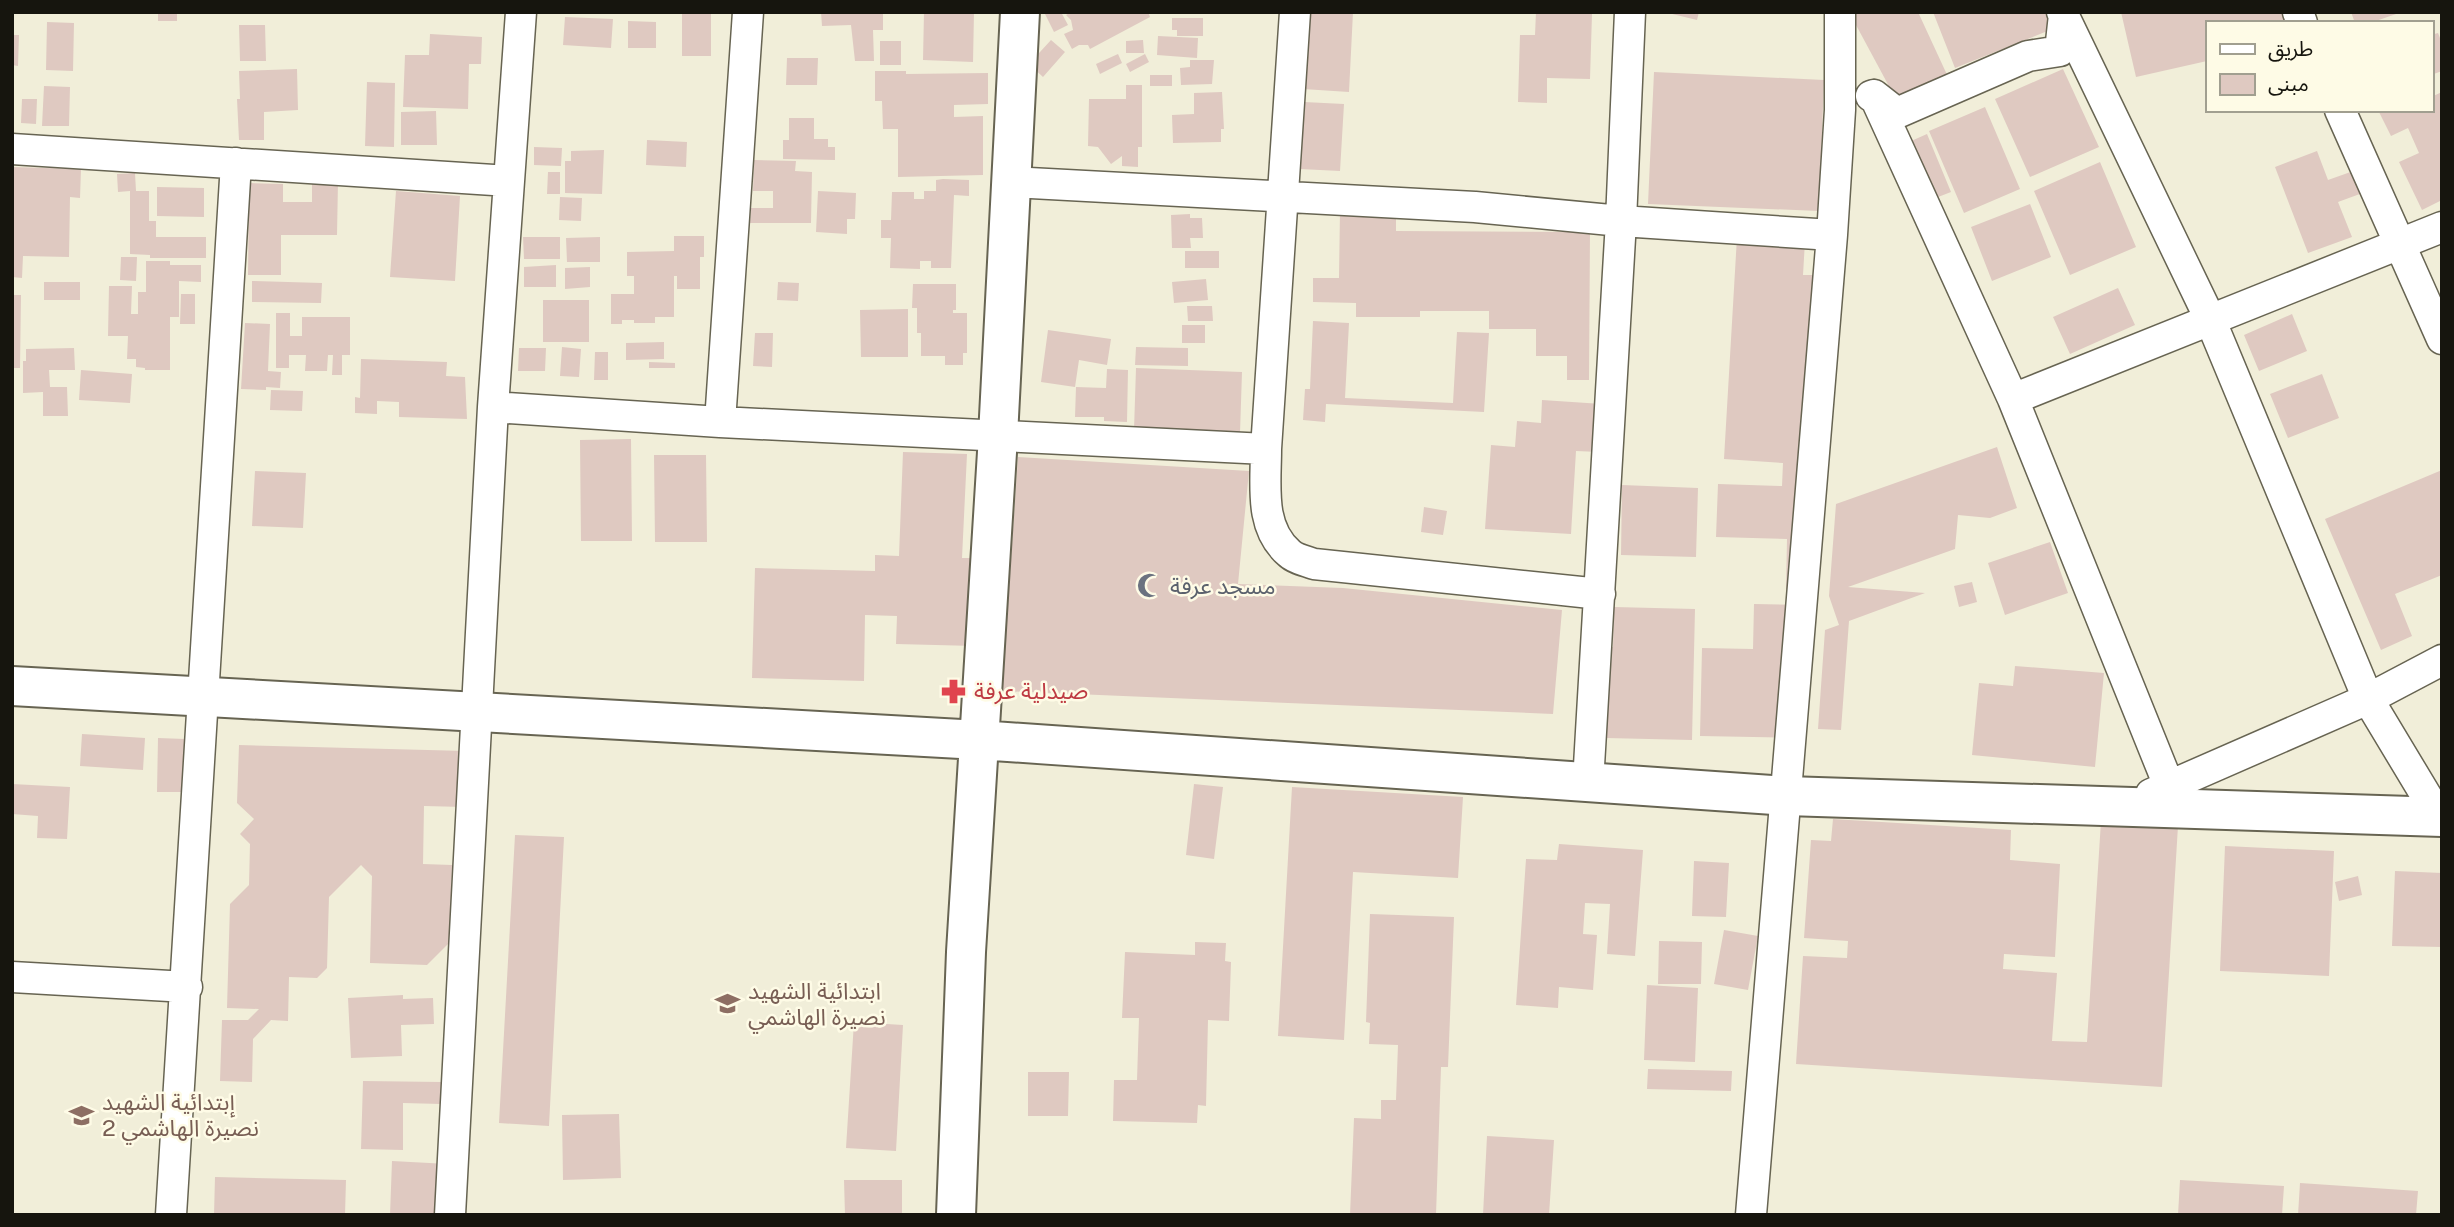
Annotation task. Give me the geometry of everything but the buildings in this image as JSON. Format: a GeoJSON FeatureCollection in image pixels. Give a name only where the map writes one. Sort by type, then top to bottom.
{"type":"FeatureCollection","features":[{"type":"Feature","properties":{"kind":"street"},"geometry":{"type":"LineString","coordinates":[[450,1215],[493,407],[521,12]]}},
{"type":"Feature","properties":{"kind":"street"},"geometry":{"type":"LineString","coordinates":[[720,422],[748,12]]}},
{"type":"Feature","properties":{"kind":"street"},"geometry":{"type":"LineString","coordinates":[[956,1215],[966,952],[1013,182],[1020,12]]}},
{"type":"Feature","properties":{"kind":"street"},"geometry":{"type":"LineString","coordinates":[[1295,12],[1266,449],[1266,510],[1272,534],[1290,555],[1314,564],[1600,594]]}},
{"type":"Feature","properties":{"kind":"street"},"geometry":{"type":"LineString","coordinates":[[1588,783],[1621,221],[1630,12]]}},
{"type":"Feature","properties":{"kind":"street"},"geometry":{"type":"LineString","coordinates":[[1751,1215],[1832,235],[1840,110],[1840,12]]}},
{"type":"Feature","properties":{"kind":"street"},"geometry":{"type":"LineString","coordinates":[[1874,95],[1897,113],[2028,56],[2060,51],[2065,13]]}},
{"type":"Feature","properties":{"kind":"street"},"geometry":{"type":"LineString","coordinates":[[2065,13],[2210,319],[2368,699],[2440,817]]}},
{"type":"Feature","properties":{"kind":"street"},"geometry":{"type":"LineString","coordinates":[[1840,110],[1874,95]]}},
{"type":"Feature","properties":{"kind":"street"},"geometry":{"type":"LineString","coordinates":[[1874,95],[2013,399],[2169,786]]}},
{"type":"Feature","properties":{"kind":"street"},"geometry":{"type":"LineString","coordinates":[[2341,112],[2398,246],[2442,339]]}},
{"type":"Feature","properties":{"kind":"street"},"geometry":{"type":"LineString","coordinates":[[12,149],[509,181]]}},
{"type":"Feature","properties":{"kind":"street"},"geometry":{"type":"LineString","coordinates":[[171,1215],[236,163]]}},
{"type":"Feature","properties":{"kind":"street"},"geometry":{"type":"LineString","coordinates":[[1013,182],[1475,207],[1621,221],[1832,235]]}},
{"type":"Feature","properties":{"kind":"street"},"geometry":{"type":"LineString","coordinates":[[2013,399],[2442,227]]}},
{"type":"Feature","properties":{"kind":"street"},"geometry":{"type":"LineString","coordinates":[[493,407],[720,422],[1266,449]]}},
{"type":"Feature","properties":{"kind":"street"},"geometry":{"type":"LineString","coordinates":[[2118,806],[2368,699],[2442,660]]}},
{"type":"Feature","properties":{"kind":"street"},"geometry":{"type":"LineString","coordinates":[[12,686],[979,740],[1787,796],[2440,817]]}},
{"type":"Feature","properties":{"kind":"street"},"geometry":{"type":"LineString","coordinates":[[12,977],[187,987]]}},
{"type":"Feature","properties":{"kind":"place","name":"مسجد عرفة"},"geometry":{"type":"Point","coordinates":[1150,586]}},
{"type":"Feature","properties":{"kind":"place","name":"صيدلية عرفة"},"geometry":{"type":"Point","coordinates":[954,691]}},
{"type":"Feature","properties":{"kind":"place","name":"ابتدائية الشهيد نصيرة الهاشمي"},"geometry":{"type":"Point","coordinates":[728,1004]}},
{"type":"Feature","properties":{"kind":"place","name":"إبتدائية الشهيد نصيرة الهاشمي 2"},"geometry":{"type":"Point","coordinates":[82,1115]}}]}
